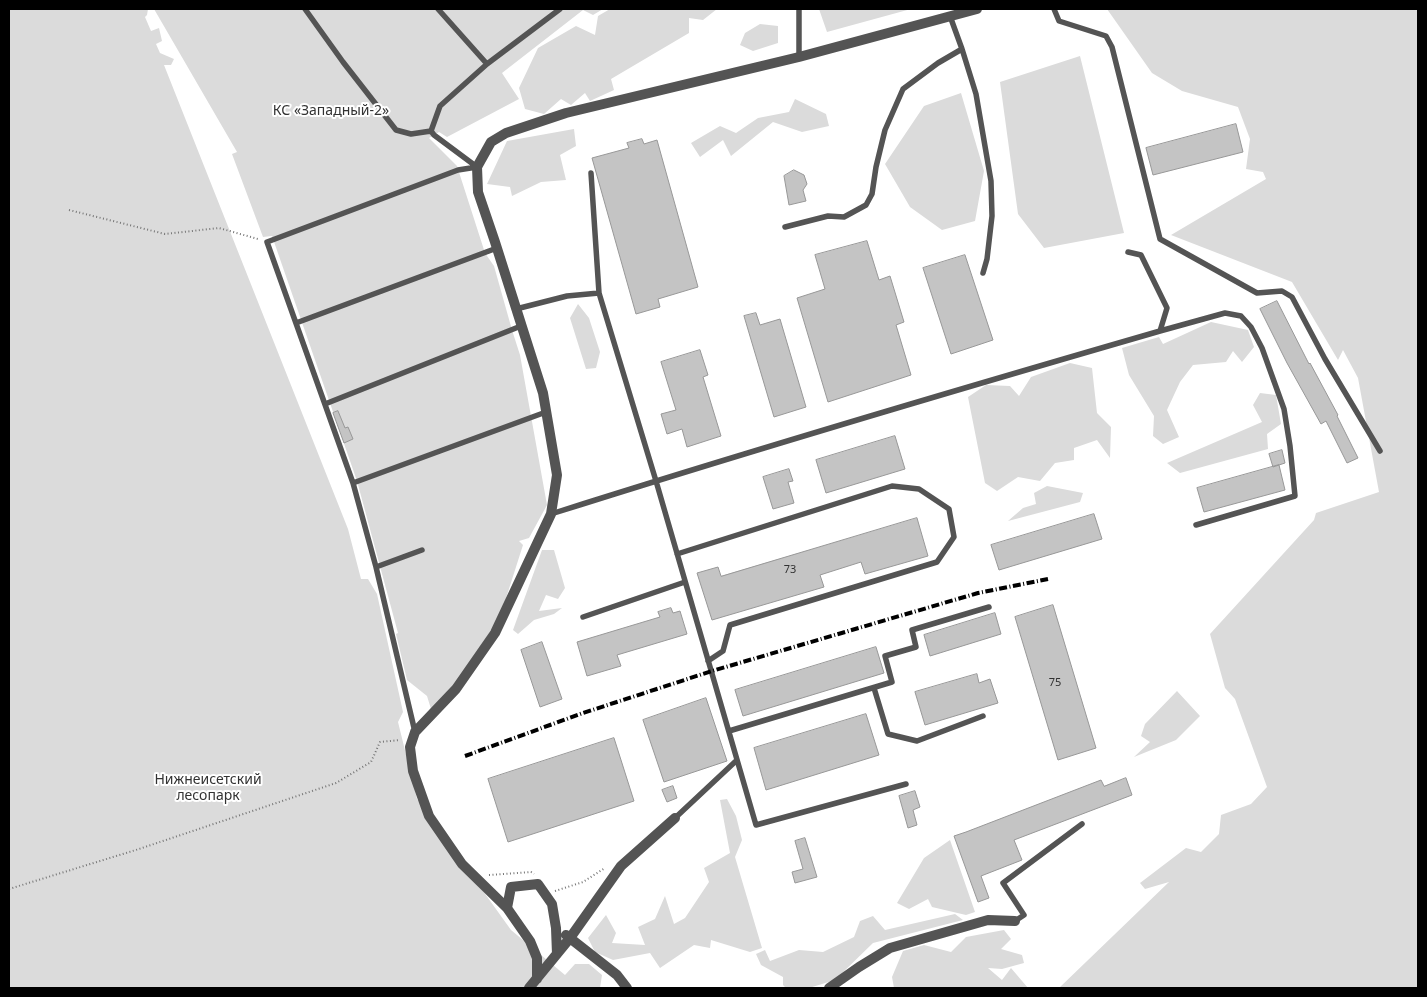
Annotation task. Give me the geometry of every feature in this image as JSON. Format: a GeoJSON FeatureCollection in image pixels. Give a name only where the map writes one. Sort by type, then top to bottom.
{"type":"FeatureCollection","features":[{"type":"Feature","properties":{"kind":"street"},"geometry":{"type":"LineString","coordinates":[[537,978],[537,958],[530,941],[507,908],[462,864],[429,816],[413,771],[410,747],[414,735],[456,689],[495,633],[552,514],[558,475],[542,393],[478,192],[477,167],[491,142],[506,133],[566,113],[799,57],[977,9]]}},
{"type":"Feature","properties":{"kind":"street"},"geometry":{"type":"LineString","coordinates":[[529,988],[558,954],[621,866],[675,818]]}},
{"type":"Feature","properties":{"kind":"street"},"geometry":{"type":"LineString","coordinates":[[507,908],[511,887],[538,884],[552,904],[558,954]]}},
{"type":"Feature","properties":{"kind":"street"},"geometry":{"type":"LineString","coordinates":[[829,988],[859,966],[890,948],[988,920],[1016,921]]}},
{"type":"Feature","properties":{"kind":"street"},"geometry":{"type":"LineString","coordinates":[[556,928],[617,975],[627,988]]}},
{"type":"Feature","properties":{"kind":"lane"},"geometry":{"type":"LineString","coordinates":[[305,9],[396,130],[411,134],[431,131]]}},
{"type":"Feature","properties":{"kind":"lane"},"geometry":{"type":"LineString","coordinates":[[438,9],[487,64]]}},
{"type":"Feature","properties":{"kind":"lane"},"geometry":{"type":"LineString","coordinates":[[431,131],[440,106],[487,64],[560,9]]}},
{"type":"Feature","properties":{"kind":"lane"},"geometry":{"type":"LineString","coordinates":[[799,9],[799,57]]}},
{"type":"Feature","properties":{"kind":"lane"},"geometry":{"type":"LineString","coordinates":[[1054,9],[1059,20],[1106,36],[1112,47],[1160,239],[1257,293],[1282,291],[1292,297],[1380,451]]}},
{"type":"Feature","properties":{"kind":"lane"},"geometry":{"type":"LineString","coordinates":[[950,16],[976,94],[991,181],[992,216],[988,259],[983,273]]}},
{"type":"Feature","properties":{"kind":"lane"},"geometry":{"type":"LineString","coordinates":[[785,227],[828,216],[844,217],[866,205],[872,194],[885,130],[903,89],[938,63],[962,50]]}},
{"type":"Feature","properties":{"kind":"lane"},"geometry":{"type":"LineString","coordinates":[[431,131],[477,167]]}},
{"type":"Feature","properties":{"kind":"lane"},"geometry":{"type":"LineString","coordinates":[[414,735],[376,567],[353,483],[268,242],[458,170],[477,167]]}},
{"type":"Feature","properties":{"kind":"lane"},"geometry":{"type":"LineString","coordinates":[[591,172],[599,293],[686,582],[756,825],[906,784]]}},
{"type":"Feature","properties":{"kind":"lane"},"geometry":{"type":"LineString","coordinates":[[296,323],[497,248]]}},
{"type":"Feature","properties":{"kind":"lane"},"geometry":{"type":"LineString","coordinates":[[1128,252],[1141,256],[1167,308],[1160,331]]}},
{"type":"Feature","properties":{"kind":"lane"},"geometry":{"type":"LineString","coordinates":[[516,309],[567,296],[599,293]]}},
{"type":"Feature","properties":{"kind":"lane"},"geometry":{"type":"LineString","coordinates":[[552,514],[962,388],[1225,313],[1241,316],[1251,327],[1262,348],[1284,408],[1295,496],[1196,525]]}},
{"type":"Feature","properties":{"kind":"lane"},"geometry":{"type":"LineString","coordinates":[[325,404],[522,326]]}},
{"type":"Feature","properties":{"kind":"lane"},"geometry":{"type":"LineString","coordinates":[[353,483],[546,412]]}},
{"type":"Feature","properties":{"kind":"lane"},"geometry":{"type":"LineString","coordinates":[[677,554],[892,486],[919,489],[949,509],[954,537],[937,562],[730,625],[723,651],[708,661]]}},
{"type":"Feature","properties":{"kind":"lane"},"geometry":{"type":"LineString","coordinates":[[376,567],[422,550]]}},
{"type":"Feature","properties":{"kind":"lane"},"geometry":{"type":"LineString","coordinates":[[583,617],[686,582]]}},
{"type":"Feature","properties":{"kind":"lane"},"geometry":{"type":"LineString","coordinates":[[729,731],[892,682],[885,656],[916,647],[912,630],[989,607]]}},
{"type":"Feature","properties":{"kind":"lane"},"geometry":{"type":"LineString","coordinates":[[874,688],[888,734],[917,742],[983,716]]}},
{"type":"Feature","properties":{"kind":"lane"},"geometry":{"type":"LineString","coordinates":[[675,818],[737,760]]}},
{"type":"Feature","properties":{"kind":"lane"},"geometry":{"type":"LineString","coordinates":[[1016,921],[1024,916],[1003,883],[1082,824]]}},
{"type":"Feature","properties":{"kind":"path"},"geometry":{"type":"LineString","coordinates":[[69,210],[165,234],[219,228],[268,242]]}},
{"type":"Feature","properties":{"kind":"path"},"geometry":{"type":"LineString","coordinates":[[9,889],[139,849],[336,783],[371,762],[380,742],[414,735]]}},
{"type":"Feature","properties":{"kind":"path"},"geometry":{"type":"LineString","coordinates":[[555,891],[583,882],[610,865]]}},
{"type":"Feature","properties":{"kind":"path"},"geometry":{"type":"LineString","coordinates":[[475,876],[531,872],[537,876]]}},
{"type":"Feature","properties":{"kind":"green space","name":"Нижнеисетский лесопарк"},"geometry":{"type":"Polygon","coordinates":[[[9,9],[148,9],[145,17],[151,31],[159,28],[162,41],[156,44],[160,53],[174,59],[171,65],[164,65],[348,529],[361,579],[368,579],[377,594],[403,712],[398,722],[417,799],[511,930],[565,975],[575,964],[589,964],[602,975],[600,988],[9,988],[9,9]]]}},
{"type":"Feature","properties":{"kind":"green space","name":"КС «Западный-2»"},"geometry":{"type":"Polygon","coordinates":[[[154,9],[603,9],[593,15],[583,10],[502,73],[519,99],[447,137],[439,132],[429,138],[457,166],[485,253],[494,266],[520,355],[547,505],[529,538],[519,541],[523,545],[500,617],[455,684],[431,709],[427,696],[407,680],[396,634],[398,633],[357,481],[272,236],[263,237],[232,154],[237,152],[154,9]]]}},
{"type":"Feature","properties":{"kind":"green space"},"geometry":{"type":"Polygon","coordinates":[[[610,9],[717,9],[703,20],[689,18],[689,33],[611,79],[614,90],[590,101],[585,93],[571,105],[561,99],[544,114],[525,109],[519,88],[538,48],[576,26],[595,35],[598,16],[610,9]]]}},
{"type":"Feature","properties":{"kind":"green space"},"geometry":{"type":"Polygon","coordinates":[[[819,9],[911,9],[827,32],[819,9]]]}},
{"type":"Feature","properties":{"kind":"green space"},"geometry":{"type":"Polygon","coordinates":[[[1107,9],[1418,9],[1418,988],[1059,988],[1169,882],[1145,889],[1140,883],[1186,848],[1201,852],[1219,834],[1221,815],[1251,804],[1267,787],[1235,699],[1225,688],[1210,634],[1314,520],[1316,513],[1379,492],[1358,378],[1343,350],[1338,360],[1292,282],[1171,235],[1266,179],[1263,172],[1246,169],[1250,139],[1238,107],[1182,91],[1152,73],[1107,9]]]}},
{"type":"Feature","properties":{"kind":"green space"},"geometry":{"type":"Polygon","coordinates":[[[760,24],[778,26],[778,43],[753,51],[740,45],[745,33],[760,24]]]}},
{"type":"Feature","properties":{"kind":"green space"},"geometry":{"type":"Polygon","coordinates":[[[1080,56],[1124,233],[1044,248],[1018,214],[1000,82],[1080,56]]]}},
{"type":"Feature","properties":{"kind":"green space"},"geometry":{"type":"Polygon","coordinates":[[[961,93],[984,171],[975,221],[942,230],[910,207],[885,164],[924,106],[961,93]]]}},
{"type":"Feature","properties":{"kind":"green space"},"geometry":{"type":"Polygon","coordinates":[[[795,99],[826,114],[829,126],[802,132],[773,122],[731,156],[723,140],[700,157],[691,143],[720,126],[736,133],[758,118],[789,112],[795,99]]]}},
{"type":"Feature","properties":{"kind":"green space"},"geometry":{"type":"Polygon","coordinates":[[[574,129],[576,146],[560,155],[566,180],[541,182],[512,196],[510,187],[487,184],[507,141],[574,129]]]}},
{"type":"Feature","properties":{"kind":"green space"},"geometry":{"type":"Polygon","coordinates":[[[578,304],[589,318],[600,352],[596,368],[586,369],[570,318],[578,304]]]}},
{"type":"Feature","properties":{"kind":"green space"},"geometry":{"type":"Polygon","coordinates":[[[1211,322],[1248,330],[1254,347],[1242,362],[1233,351],[1226,362],[1193,365],[1180,382],[1167,410],[1179,437],[1163,444],[1153,436],[1154,416],[1129,375],[1122,348],[1159,337],[1163,344],[1211,322]]]}},
{"type":"Feature","properties":{"kind":"green space"},"geometry":{"type":"Polygon","coordinates":[[[1070,363],[1092,368],[1097,413],[1111,427],[1110,458],[1097,440],[1074,448],[1074,460],[1055,463],[1040,481],[1018,477],[997,491],[985,483],[968,397],[986,385],[1010,386],[1019,396],[1031,377],[1070,363]]]}},
{"type":"Feature","properties":{"kind":"green space"},"geometry":{"type":"Polygon","coordinates":[[[1260,393],[1276,395],[1281,424],[1267,434],[1268,449],[1180,473],[1167,463],[1262,422],[1253,405],[1260,393]]]}},
{"type":"Feature","properties":{"kind":"green space"},"geometry":{"type":"Polygon","coordinates":[[[1047,486],[1083,493],[1080,502],[1008,521],[1023,508],[1036,504],[1034,493],[1047,486]]]}},
{"type":"Feature","properties":{"kind":"green space"},"geometry":{"type":"Polygon","coordinates":[[[542,550],[554,550],[565,588],[558,599],[546,595],[539,611],[562,608],[554,614],[534,620],[518,634],[513,630],[542,550]]]}},
{"type":"Feature","properties":{"kind":"green space"},"geometry":{"type":"Polygon","coordinates":[[[1177,691],[1200,716],[1176,740],[1134,757],[1150,742],[1141,736],[1145,724],[1177,691]]]}},
{"type":"Feature","properties":{"kind":"green space"},"geometry":{"type":"Polygon","coordinates":[[[727,799],[736,816],[742,840],[735,857],[762,948],[750,952],[711,940],[710,948],[694,945],[660,968],[650,953],[613,960],[595,952],[588,938],[606,915],[616,933],[612,943],[645,945],[638,927],[655,919],[665,896],[674,924],[685,918],[709,882],[704,868],[730,853],[720,800],[727,799]]]}},
{"type":"Feature","properties":{"kind":"green space"},"geometry":{"type":"Polygon","coordinates":[[[950,840],[975,912],[966,915],[932,907],[928,899],[909,909],[897,903],[924,858],[950,840]]]}},
{"type":"Feature","properties":{"kind":"green space"},"geometry":{"type":"Polygon","coordinates":[[[955,914],[963,920],[873,943],[835,980],[809,988],[786,988],[783,985],[783,977],[761,965],[756,954],[765,950],[770,961],[799,950],[823,952],[854,937],[860,921],[873,916],[885,930],[955,914]]]}},
{"type":"Feature","properties":{"kind":"green space"},"geometry":{"type":"Polygon","coordinates":[[[1004,930],[1011,939],[1001,949],[1022,955],[1024,963],[1002,969],[988,968],[1002,980],[1011,968],[1028,988],[894,988],[892,977],[903,951],[924,945],[951,952],[966,937],[1004,930]]]}},
{"type":"Feature","properties":{"kind":"building"},"geometry":{"type":"Polygon","coordinates":[[[1236,124],[1243,152],[1153,175],[1146,148],[1236,124]]]}},
{"type":"Feature","properties":{"kind":"building"},"geometry":{"type":"Polygon","coordinates":[[[642,139],[644,144],[657,140],[698,287],[658,299],[660,307],[636,314],[592,158],[629,148],[627,143],[642,139]]]}},
{"type":"Feature","properties":{"kind":"building"},"geometry":{"type":"Polygon","coordinates":[[[794,170],[804,175],[807,184],[803,190],[806,201],[789,205],[784,176],[794,170]]]}},
{"type":"Feature","properties":{"kind":"building"},"geometry":{"type":"Polygon","coordinates":[[[867,241],[879,280],[890,276],[904,322],[896,325],[911,375],[828,402],[797,298],[825,289],[815,255],[867,241]]]}},
{"type":"Feature","properties":{"kind":"building"},"geometry":{"type":"Polygon","coordinates":[[[965,255],[993,340],[951,354],[923,268],[965,255]]]}},
{"type":"Feature","properties":{"kind":"building"},"geometry":{"type":"Polygon","coordinates":[[[1277,301],[1309,364],[1338,415],[1358,458],[1347,463],[1326,421],[1321,424],[1287,363],[1260,309],[1277,301]]]}},
{"type":"Feature","properties":{"kind":"building"},"geometry":{"type":"Polygon","coordinates":[[[756,313],[760,325],[780,319],[806,407],[774,417],[744,316],[756,313]]]}},
{"type":"Feature","properties":{"kind":"building"},"geometry":{"type":"Polygon","coordinates":[[[700,350],[708,375],[703,377],[721,436],[687,447],[682,429],[667,434],[661,414],[676,410],[661,362],[700,350]]]}},
{"type":"Feature","properties":{"kind":"building"},"geometry":{"type":"Polygon","coordinates":[[[338,411],[345,428],[348,427],[353,439],[344,443],[333,413],[338,411]]]}},
{"type":"Feature","properties":{"kind":"building"},"geometry":{"type":"Polygon","coordinates":[[[895,436],[905,469],[826,493],[816,460],[895,436]]]}},
{"type":"Feature","properties":{"kind":"building"},"geometry":{"type":"Polygon","coordinates":[[[1282,450],[1285,463],[1273,467],[1269,454],[1282,450]]]}},
{"type":"Feature","properties":{"kind":"building"},"geometry":{"type":"Polygon","coordinates":[[[1279,465],[1285,490],[1204,512],[1197,488],[1279,465]]]}},
{"type":"Feature","properties":{"kind":"building"},"geometry":{"type":"Polygon","coordinates":[[[789,469],[793,481],[788,482],[794,503],[773,509],[763,477],[789,469]]]}},
{"type":"Feature","properties":{"kind":"building"},"geometry":{"type":"Polygon","coordinates":[[[1094,514],[1102,539],[999,570],[991,545],[1094,514]]]}},
{"type":"Feature","properties":{"kind":"building"},"geometry":{"type":"Polygon","coordinates":[[[917,518],[928,556],[865,574],[861,562],[820,575],[824,587],[712,620],[697,573],[718,567],[721,576],[917,518]]]}},
{"type":"Feature","properties":{"kind":"building"},"geometry":{"type":"Polygon","coordinates":[[[1053,605],[1096,748],[1058,760],[1015,617],[1053,605]]]}},
{"type":"Feature","properties":{"kind":"building"},"geometry":{"type":"Polygon","coordinates":[[[671,608],[673,613],[680,611],[687,634],[617,655],[621,666],[587,676],[577,642],[660,617],[658,612],[671,608]]]}},
{"type":"Feature","properties":{"kind":"building"},"geometry":{"type":"Polygon","coordinates":[[[995,613],[1001,634],[930,656],[924,635],[995,613]]]}},
{"type":"Feature","properties":{"kind":"building"},"geometry":{"type":"Polygon","coordinates":[[[542,642],[562,699],[540,707],[521,650],[542,642]]]}},
{"type":"Feature","properties":{"kind":"building"},"geometry":{"type":"Polygon","coordinates":[[[876,647],[884,673],[743,716],[735,690],[876,647]]]}},
{"type":"Feature","properties":{"kind":"building"},"geometry":{"type":"Polygon","coordinates":[[[977,674],[979,683],[990,679],[998,703],[925,725],[915,692],[977,674]]]}},
{"type":"Feature","properties":{"kind":"building"},"geometry":{"type":"Polygon","coordinates":[[[706,698],[727,761],[664,782],[643,720],[706,698]]]}},
{"type":"Feature","properties":{"kind":"building"},"geometry":{"type":"Polygon","coordinates":[[[866,714],[879,755],[766,790],[754,748],[866,714]]]}},
{"type":"Feature","properties":{"kind":"building"},"geometry":{"type":"Polygon","coordinates":[[[614,738],[634,801],[508,842],[488,779],[614,738]]]}},
{"type":"Feature","properties":{"kind":"building"},"geometry":{"type":"Polygon","coordinates":[[[1126,778],[1132,795],[1014,840],[1022,860],[981,876],[989,898],[978,902],[954,836],[1101,780],[1104,786],[1126,778]]]}},
{"type":"Feature","properties":{"kind":"building"},"geometry":{"type":"Polygon","coordinates":[[[673,786],[677,798],[667,802],[662,790],[673,786]]]}},
{"type":"Feature","properties":{"kind":"building"},"geometry":{"type":"Polygon","coordinates":[[[915,791],[920,807],[913,810],[917,825],[908,828],[899,796],[915,791]]]}},
{"type":"Feature","properties":{"kind":"building"},"geometry":{"type":"Polygon","coordinates":[[[805,838],[817,877],[795,883],[792,872],[803,869],[795,841],[805,838]]]}},
{"type":"Feature","properties":{"kind":"railway"},"geometry":{"type":"LineString","coordinates":[[465,756],[583,713],[712,671],[978,593],[1048,579]]}}]}
